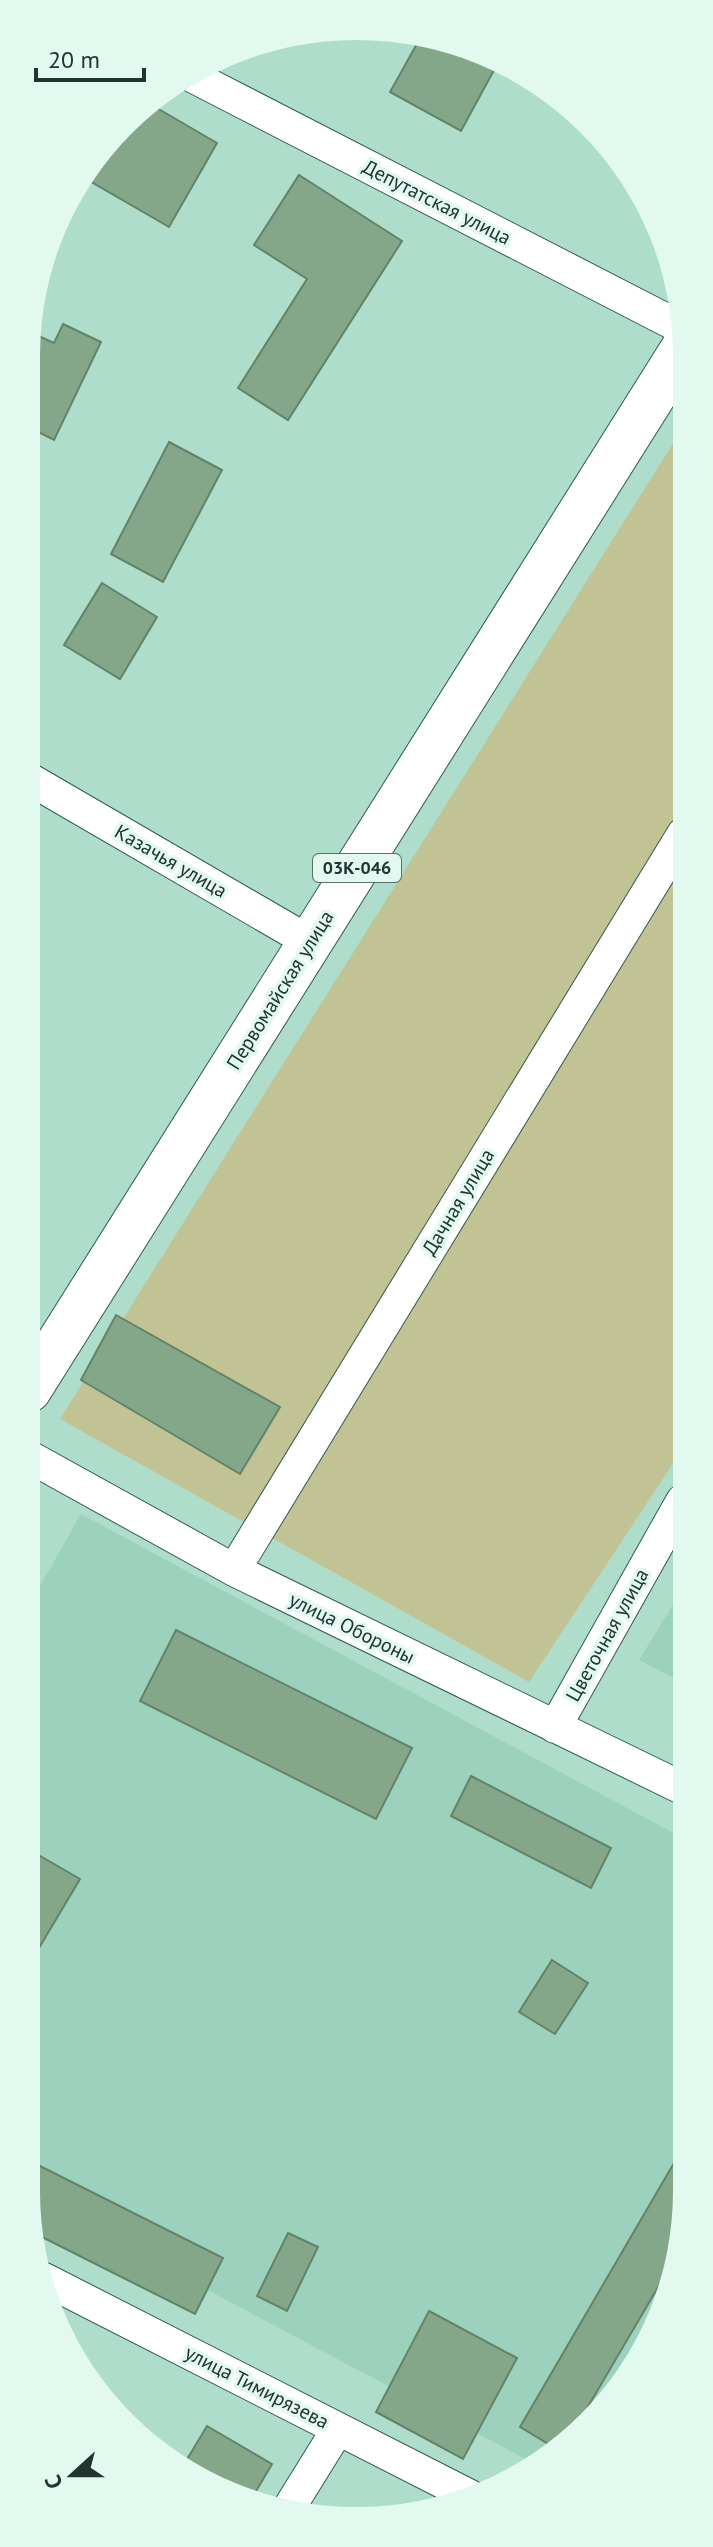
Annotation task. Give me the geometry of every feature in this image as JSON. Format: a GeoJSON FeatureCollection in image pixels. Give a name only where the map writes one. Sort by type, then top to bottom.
{"type":"FeatureCollection","features":[{"type":"Feature","properties":{"kind":"main road","name":"Первомайская улица"},"geometry":{"type":"LineString","coordinates":[[40,1372],[673,364]]}},
{"type":"Feature","properties":{"kind":"street","name":"Депутатская улица"},"geometry":{"type":"LineString","coordinates":[[201,81],[671,322]]}},
{"type":"Feature","properties":{"kind":"street","name":"Казачья улица"},"geometry":{"type":"LineString","coordinates":[[40,785],[310,942]]}},
{"type":"Feature","properties":{"kind":"street","name":"Дачная улица"},"geometry":{"type":"LineString","coordinates":[[234,1570],[673,850]]}},
{"type":"Feature","properties":{"kind":"street","name":"улица Обороны"},"geometry":{"type":"LineString","coordinates":[[40,1463],[234,1570],[673,1784]]}},
{"type":"Feature","properties":{"kind":"street","name":"Цветочная улица"},"geometry":{"type":"LineString","coordinates":[[555,1727],[673,1517]]}},
{"type":"Feature","properties":{"kind":"street","name":"улица Тимирязева"},"geometry":{"type":"LineString","coordinates":[[55,2284],[458,2490]]}},
{"type":"Feature","properties":{"kind":"street"},"geometry":{"type":"LineString","coordinates":[[294,2501],[338,2429]]}},
{"type":"Feature","properties":{"kind":"shaded area"},"geometry":{"type":"Polygon","coordinates":[[[673,444],[673,1464],[529,1682],[60,1419],[673,444]]]}},
{"type":"Feature","properties":{"kind":"shaded area"},"geometry":{"type":"Polygon","coordinates":[[[81,1514],[673,1833],[673,2190],[667,2252],[649,2312],[620,2366],[580,2414],[525,2459],[41,2201],[40,1586],[81,1514]]]}},
{"type":"Feature","properties":{"kind":"shaded area"},"geometry":{"type":"Polygon","coordinates":[[[673,1605],[673,1677],[639,1660],[673,1605]]]}},
{"type":"Feature","properties":{"kind":"building"},"geometry":{"type":"Polygon","coordinates":[[[416,46],[458,57],[493,72],[461,131],[390,92],[416,46]]]}},
{"type":"Feature","properties":{"kind":"building"},"geometry":{"type":"Polygon","coordinates":[[[159,109],[217,143],[169,227],[92,182],[119,148],[159,109]]]}},
{"type":"Feature","properties":{"kind":"building"},"geometry":{"type":"Polygon","coordinates":[[[299,175],[402,241],[288,420],[238,388],[307,279],[254,245],[299,175]]]}},
{"type":"Feature","properties":{"kind":"building"},"geometry":{"type":"Polygon","coordinates":[[[63,324],[101,342],[54,440],[40,433],[41,337],[54,343],[63,324]]]}},
{"type":"Feature","properties":{"kind":"building"},"geometry":{"type":"Polygon","coordinates":[[[169,442],[222,470],[163,582],[111,554],[169,442]]]}},
{"type":"Feature","properties":{"kind":"building"},"geometry":{"type":"Polygon","coordinates":[[[102,583],[157,617],[120,679],[64,645],[102,583]]]}},
{"type":"Feature","properties":{"kind":"building"},"geometry":{"type":"Polygon","coordinates":[[[116,1315],[280,1407],[240,1474],[81,1380],[116,1315]]]}},
{"type":"Feature","properties":{"kind":"building"},"geometry":{"type":"Polygon","coordinates":[[[176,1630],[412,1748],[376,1819],[140,1701],[176,1630]]]}},
{"type":"Feature","properties":{"kind":"building"},"geometry":{"type":"Polygon","coordinates":[[[471,1776],[611,1848],[591,1888],[451,1816],[471,1776]]]}},
{"type":"Feature","properties":{"kind":"building"},"geometry":{"type":"Polygon","coordinates":[[[40,1856],[80,1879],[40,1946],[40,1856]]]}},
{"type":"Feature","properties":{"kind":"building"},"geometry":{"type":"Polygon","coordinates":[[[552,1960],[588,1983],[555,2034],[519,2012],[552,1960]]]}},
{"type":"Feature","properties":{"kind":"building"},"geometry":{"type":"Polygon","coordinates":[[[673,2165],[670,2232],[657,2289],[590,2403],[580,2414],[547,2443],[520,2427],[673,2165]]]}},
{"type":"Feature","properties":{"kind":"building"},"geometry":{"type":"Polygon","coordinates":[[[40,2166],[223,2258],[195,2314],[44,2238],[40,2166]]]}},
{"type":"Feature","properties":{"kind":"building"},"geometry":{"type":"Polygon","coordinates":[[[288,2233],[318,2247],[287,2311],[257,2296],[288,2233]]]}},
{"type":"Feature","properties":{"kind":"building"},"geometry":{"type":"Polygon","coordinates":[[[429,2311],[517,2358],[463,2459],[376,2412],[429,2311]]]}},
{"type":"Feature","properties":{"kind":"building"},"geometry":{"type":"Polygon","coordinates":[[[207,2426],[272,2464],[256,2490],[188,2458],[207,2426]]]}}]}
